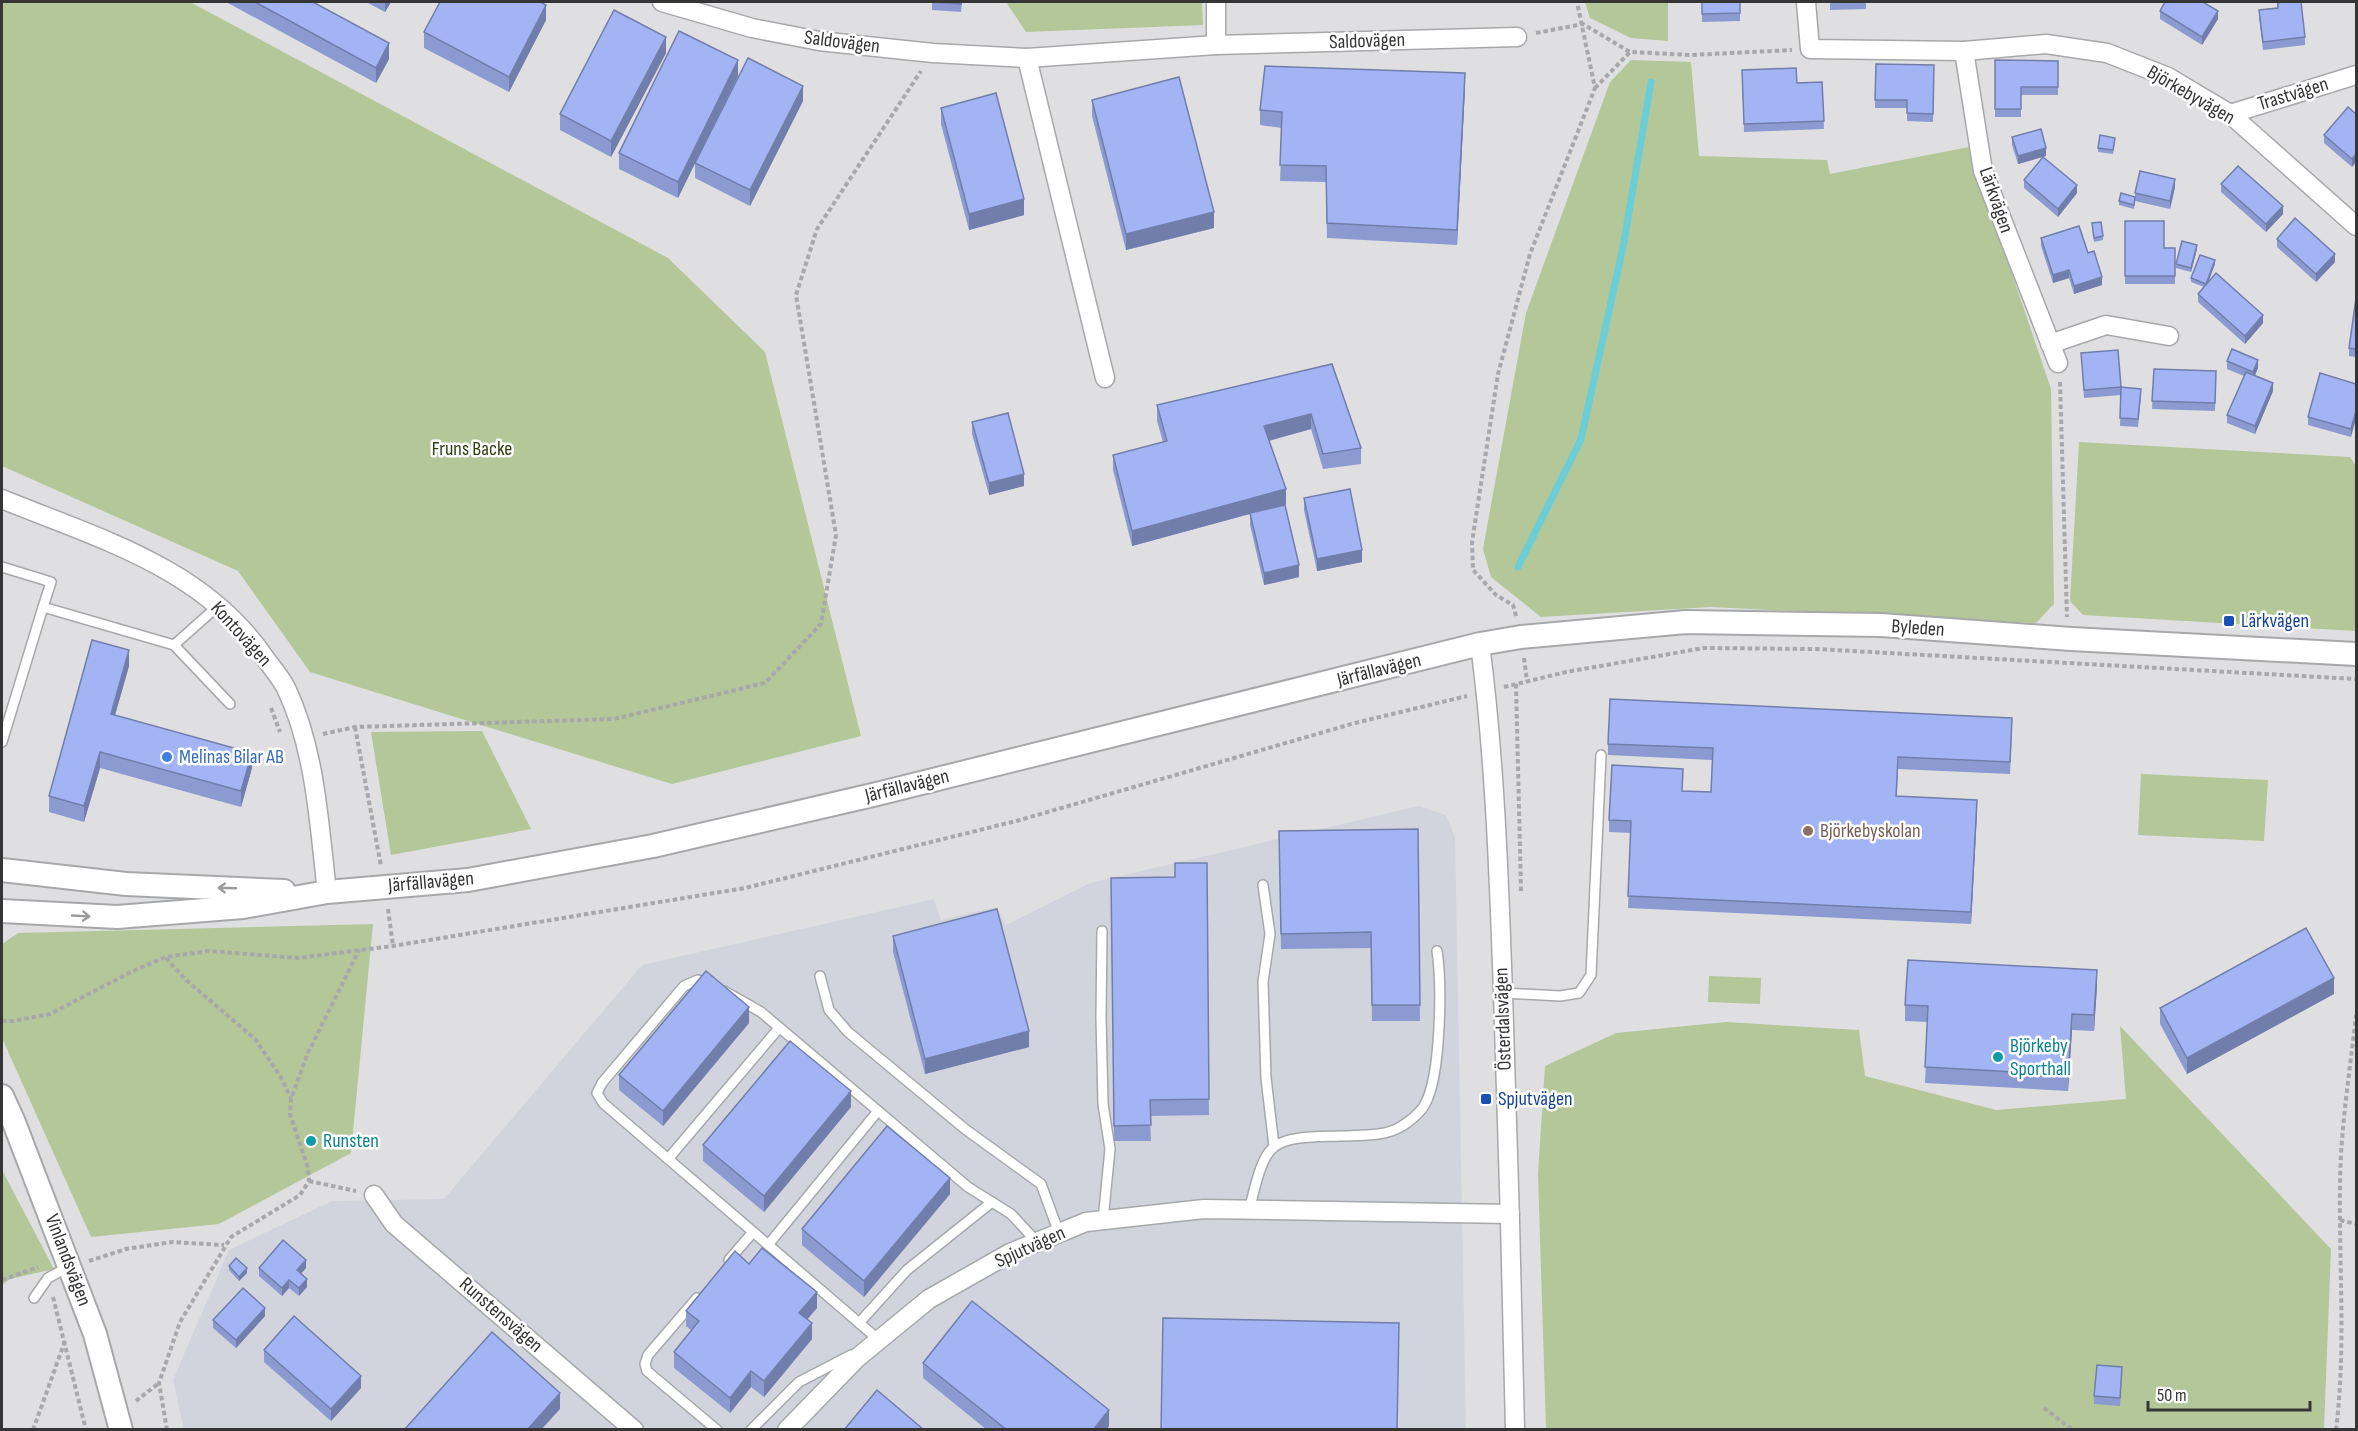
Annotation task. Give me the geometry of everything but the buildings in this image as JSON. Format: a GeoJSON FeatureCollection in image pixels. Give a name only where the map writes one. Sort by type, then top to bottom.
{"type":"FeatureCollection","features":[{"type":"Feature","properties":{"kind":"street","name":"Saldovägen"},"geometry":{"type":"LineString","coordinates":[[662,2],[752,28],[819,41],[933,53],[1027,58],[1216,45],[1517,37]]}},
{"type":"Feature","properties":{"kind":"street"},"geometry":{"type":"LineString","coordinates":[[1216,2],[1216,45]]}},
{"type":"Feature","properties":{"kind":"street"},"geometry":{"type":"LineString","coordinates":[[1806,2],[1810,49]]}},
{"type":"Feature","properties":{"kind":"street","name":"Björkebyvägen"},"geometry":{"type":"LineString","coordinates":[[1810,49],[1964,51],[2046,44],[2107,53],[2168,77],[2230,114],[2356,226]]}},
{"type":"Feature","properties":{"kind":"street","name":"Lärkvägen"},"geometry":{"type":"LineString","coordinates":[[1964,51],[1983,171],[2058,363]]}},
{"type":"Feature","properties":{"kind":"street"},"geometry":{"type":"LineString","coordinates":[[1027,58],[1105,378]]}},
{"type":"Feature","properties":{"kind":"street","name":"Trastvägen"},"geometry":{"type":"LineString","coordinates":[[2230,114],[2356,75]]}},
{"type":"Feature","properties":{"kind":"street"},"geometry":{"type":"LineString","coordinates":[[2050,344],[2106,325],[2169,336]]}},
{"type":"Feature","properties":{"kind":"street","name":"Kontovägen"},"geometry":{"type":"LineString","coordinates":[[2,499],[152,562],[188,582],[219,605],[257,646],[285,687],[303,738],[314,789],[327,892]]}},
{"type":"Feature","properties":{"kind":"street","name":"Byleden"},"geometry":{"type":"LineString","coordinates":[[1480,644],[1521,637],[1686,622],[1881,625],[2071,639],[2356,654]]}},
{"type":"Feature","properties":{"kind":"street","name":"Järfällavägen"},"geometry":{"type":"LineString","coordinates":[[2,911],[117,917],[243,907],[327,892],[468,880],[653,846],[877,794],[1480,644]]}},
{"type":"Feature","properties":{"kind":"street","name":"Österdalsvägen"},"geometry":{"type":"LineString","coordinates":[[1480,644],[1491,748],[1503,993],[1515,1430]]}},
{"type":"Feature","properties":{"kind":"street","name":"Järfällavägen"},"geometry":{"type":"LineString","coordinates":[[2,870],[126,884],[327,892]]}},
{"type":"Feature","properties":{"kind":"street"},"geometry":{"type":"LineString","coordinates":[[2,926],[12,920],[43,914]]}},
{"type":"Feature","properties":{"kind":"street","name":"Vinlandsvägen"},"geometry":{"type":"LineString","coordinates":[[2,1096],[95,1334],[121,1430]]}},
{"type":"Feature","properties":{"kind":"street","name":"Runstensvägen"},"geometry":{"type":"LineString","coordinates":[[374,1195],[394,1224],[634,1430]]}},
{"type":"Feature","properties":{"kind":"street","name":"Spjutvägen"},"geometry":{"type":"LineString","coordinates":[[787,1430],[856,1358],[929,1299],[1010,1253],[1086,1222],[1204,1209],[1510,1214]]}},
{"type":"Feature","properties":{"kind":"lane"},"geometry":{"type":"LineString","coordinates":[[2,567],[51,582],[2,742]]}},
{"type":"Feature","properties":{"kind":"lane"},"geometry":{"type":"LineString","coordinates":[[174,645],[219,605]]}},
{"type":"Feature","properties":{"kind":"lane"},"geometry":{"type":"LineString","coordinates":[[43,607],[174,645],[230,704]]}},
{"type":"Feature","properties":{"kind":"lane"},"geometry":{"type":"LineString","coordinates":[[1503,993],[1560,996],[1579,993],[1591,975],[1601,755]]}},
{"type":"Feature","properties":{"kind":"lane"},"geometry":{"type":"LineString","coordinates":[[1263,885],[1270,934],[1263,982],[1266,1078],[1274,1146]]}},
{"type":"Feature","properties":{"kind":"lane"},"geometry":{"type":"LineString","coordinates":[[1102,931],[1103,1104],[1110,1149],[1103,1220]]}},
{"type":"Feature","properties":{"kind":"lane"},"geometry":{"type":"LineString","coordinates":[[1250,1210],[1265,1158],[1274,1146],[1307,1136],[1381,1134],[1403,1126],[1425,1105],[1434,1075],[1439,1012],[1441,976],[1437,951]]}},
{"type":"Feature","properties":{"kind":"lane"},"geometry":{"type":"LineString","coordinates":[[820,976],[829,1010],[848,1032],[965,1129],[1041,1184],[1059,1233]]}},
{"type":"Feature","properties":{"kind":"lane"},"geometry":{"type":"LineString","coordinates":[[879,1340],[603,1103],[597,1093],[602,1083],[684,986],[698,980],[733,994],[779,1028],[968,1187],[1011,1214],[1037,1242]]}},
{"type":"Feature","properties":{"kind":"lane"},"geometry":{"type":"LineString","coordinates":[[668,1159],[779,1028]]}},
{"type":"Feature","properties":{"kind":"lane"},"geometry":{"type":"LineString","coordinates":[[768,1245],[878,1111]]}},
{"type":"Feature","properties":{"kind":"lane"},"geometry":{"type":"LineString","coordinates":[[859,1323],[907,1270],[992,1202]]}},
{"type":"Feature","properties":{"kind":"lane"},"geometry":{"type":"LineString","coordinates":[[723,1267],[753,1232]]}},
{"type":"Feature","properties":{"kind":"lane"},"geometry":{"type":"LineString","coordinates":[[34,1298],[48,1278],[70,1266]]}},
{"type":"Feature","properties":{"kind":"lane"},"geometry":{"type":"LineString","coordinates":[[700,1294],[648,1356],[645,1364],[647,1371],[717,1430]]}},
{"type":"Feature","properties":{"kind":"lane"},"geometry":{"type":"LineString","coordinates":[[752,1430],[799,1382],[851,1356],[856,1358]]}},
{"type":"Feature","properties":{"kind":"path"},"geometry":{"type":"LineString","coordinates":[[1577,2],[1595,88]]}},
{"type":"Feature","properties":{"kind":"path"},"geometry":{"type":"LineString","coordinates":[[1517,37],[1583,24],[1630,52],[1691,55],[1810,49]]}},
{"type":"Feature","properties":{"kind":"path"},"geometry":{"type":"LineString","coordinates":[[1527,681],[1521,637],[1513,605],[1496,595],[1473,570],[1472,542],[1498,374],[1530,254],[1595,88],[1630,52]]}},
{"type":"Feature","properties":{"kind":"path"},"geometry":{"type":"LineString","coordinates":[[313,736],[354,727],[614,719],[765,683],[821,624],[837,536],[796,295],[817,229],[933,53]]}},
{"type":"Feature","properties":{"kind":"path"},"geometry":{"type":"LineString","coordinates":[[2058,363],[2062,400],[2066,616],[2071,639],[2071,664]]}},
{"type":"Feature","properties":{"kind":"path"},"geometry":{"type":"LineString","coordinates":[[2,1021],[50,1014],[165,957],[209,951],[298,958],[393,946],[745,888],[1020,820],[1355,723],[1566,672],[1704,648],[1817,649],[2356,679]]}},
{"type":"Feature","properties":{"kind":"path"},"geometry":{"type":"LineString","coordinates":[[268,700],[280,733]]}},
{"type":"Feature","properties":{"kind":"path"},"geometry":{"type":"LineString","coordinates":[[354,727],[385,886],[393,946]]}},
{"type":"Feature","properties":{"kind":"path"},"geometry":{"type":"LineString","coordinates":[[167,1430],[159,1383],[180,1322],[224,1245],[231,1237],[300,1195],[309,1181],[308,1168],[290,1114],[291,1099],[307,1055],[359,949]]}},
{"type":"Feature","properties":{"kind":"path"},"geometry":{"type":"LineString","coordinates":[[165,957],[184,979],[255,1039],[280,1076],[291,1099]]}},
{"type":"Feature","properties":{"kind":"path"},"geometry":{"type":"LineString","coordinates":[[2336,1430],[2342,1387],[2340,1220],[2343,1125],[2356,1015]]}},
{"type":"Feature","properties":{"kind":"path"},"geometry":{"type":"LineString","coordinates":[[309,1181],[374,1195]]}},
{"type":"Feature","properties":{"kind":"path"},"geometry":{"type":"LineString","coordinates":[[2340,1220],[2356,1224]]}},
{"type":"Feature","properties":{"kind":"path"},"geometry":{"type":"LineString","coordinates":[[70,1266],[126,1250],[172,1242],[224,1245]]}},
{"type":"Feature","properties":{"kind":"path"},"geometry":{"type":"LineString","coordinates":[[33,1430],[65,1340],[86,1430]]}},
{"type":"Feature","properties":{"kind":"path"},"geometry":{"type":"LineString","coordinates":[[130,1406],[159,1383]]}},
{"type":"Feature","properties":{"kind":"path"},"geometry":{"type":"LineString","coordinates":[[2044,1408],[2073,1430]]}},
{"type":"Feature","properties":{"kind":"shaded area"},"geometry":{"type":"Polygon","coordinates":[[[1419,806],[1446,815],[1455,837],[1466,1429],[184,1430],[173,1380],[229,1250],[332,1201],[444,1199],[642,965],[934,899],[941,920],[996,907],[1006,925],[1090,883],[1419,806]]]}},
{"type":"Feature","properties":{"kind":"green space","name":"Fruns Backe"},"geometry":{"type":"Polygon","coordinates":[[[2,2],[190,2],[668,258],[765,352],[861,736],[672,784],[310,672],[238,571],[2,466],[2,2]]]}},
{"type":"Feature","properties":{"kind":"green space"},"geometry":{"type":"Polygon","coordinates":[[[1006,2],[1202,2],[1203,25],[1026,32],[1006,2]]]}},
{"type":"Feature","properties":{"kind":"green space"},"geometry":{"type":"Polygon","coordinates":[[[1585,2],[1668,2],[1668,41],[1631,38],[1590,18],[1585,2]]]}},
{"type":"Feature","properties":{"kind":"green space"},"geometry":{"type":"Polygon","coordinates":[[[1631,60],[1691,62],[1699,156],[1827,160],[1830,174],[1969,147],[2051,389],[2054,604],[2036,623],[1711,607],[1541,617],[1491,577],[1483,549],[1526,313],[1610,82],[1631,60]]]}},
{"type":"Feature","properties":{"kind":"green space"},"geometry":{"type":"Polygon","coordinates":[[[2079,442],[2350,457],[2356,466],[2356,631],[2083,615],[2070,601],[2079,442]]]}},
{"type":"Feature","properties":{"kind":"green space"},"geometry":{"type":"Polygon","coordinates":[[[482,731],[531,829],[391,855],[371,732],[482,731]]]}},
{"type":"Feature","properties":{"kind":"green space"},"geometry":{"type":"Polygon","coordinates":[[[2141,774],[2268,780],[2264,841],[2138,835],[2141,774]]]}},
{"type":"Feature","properties":{"kind":"green space"},"geometry":{"type":"Polygon","coordinates":[[[373,924],[351,1153],[219,1224],[91,1237],[2,1038],[2,944],[18,933],[373,924]]]}},
{"type":"Feature","properties":{"kind":"green space"},"geometry":{"type":"Polygon","coordinates":[[[1709,976],[1761,978],[1760,1004],[1708,1002],[1709,976]]]}},
{"type":"Feature","properties":{"kind":"green space"},"geometry":{"type":"Polygon","coordinates":[[[1726,1022],[1859,1030],[1865,1076],[1996,1110],[2126,1099],[2120,1026],[2331,1249],[2324,1429],[1546,1429],[1538,1174],[1545,1066],[1616,1033],[1726,1022]]]}},
{"type":"Feature","properties":{"kind":"green space"},"geometry":{"type":"Polygon","coordinates":[[[2,1170],[54,1269],[10,1279],[2,1285],[2,1170]]]}},
{"type":"Feature","properties":{"kind":"waterway"},"geometry":{"type":"LineString","coordinates":[[1518,567],[1581,439],[1623,247],[1651,82]]}},
{"type":"Feature","properties":{"kind":"place","name":"Lärkvägen"},"geometry":{"type":"Point","coordinates":[2229,621]}},
{"type":"Feature","properties":{"kind":"place","name":"Melinas Bilar AB"},"geometry":{"type":"Point","coordinates":[167,757]}},
{"type":"Feature","properties":{"kind":"place","name":"Björkebyskolan"},"geometry":{"type":"Point","coordinates":[1808,831]}},
{"type":"Feature","properties":{"kind":"place","name":"Björkeby Sporthall"},"geometry":{"type":"Point","coordinates":[1998,1057]}},
{"type":"Feature","properties":{"kind":"place","name":"Spjutvägen"},"geometry":{"type":"Point","coordinates":[1486,1099]}},
{"type":"Feature","properties":{"kind":"place","name":"Runsten"},"geometry":{"type":"Point","coordinates":[311,1141]}}]}
